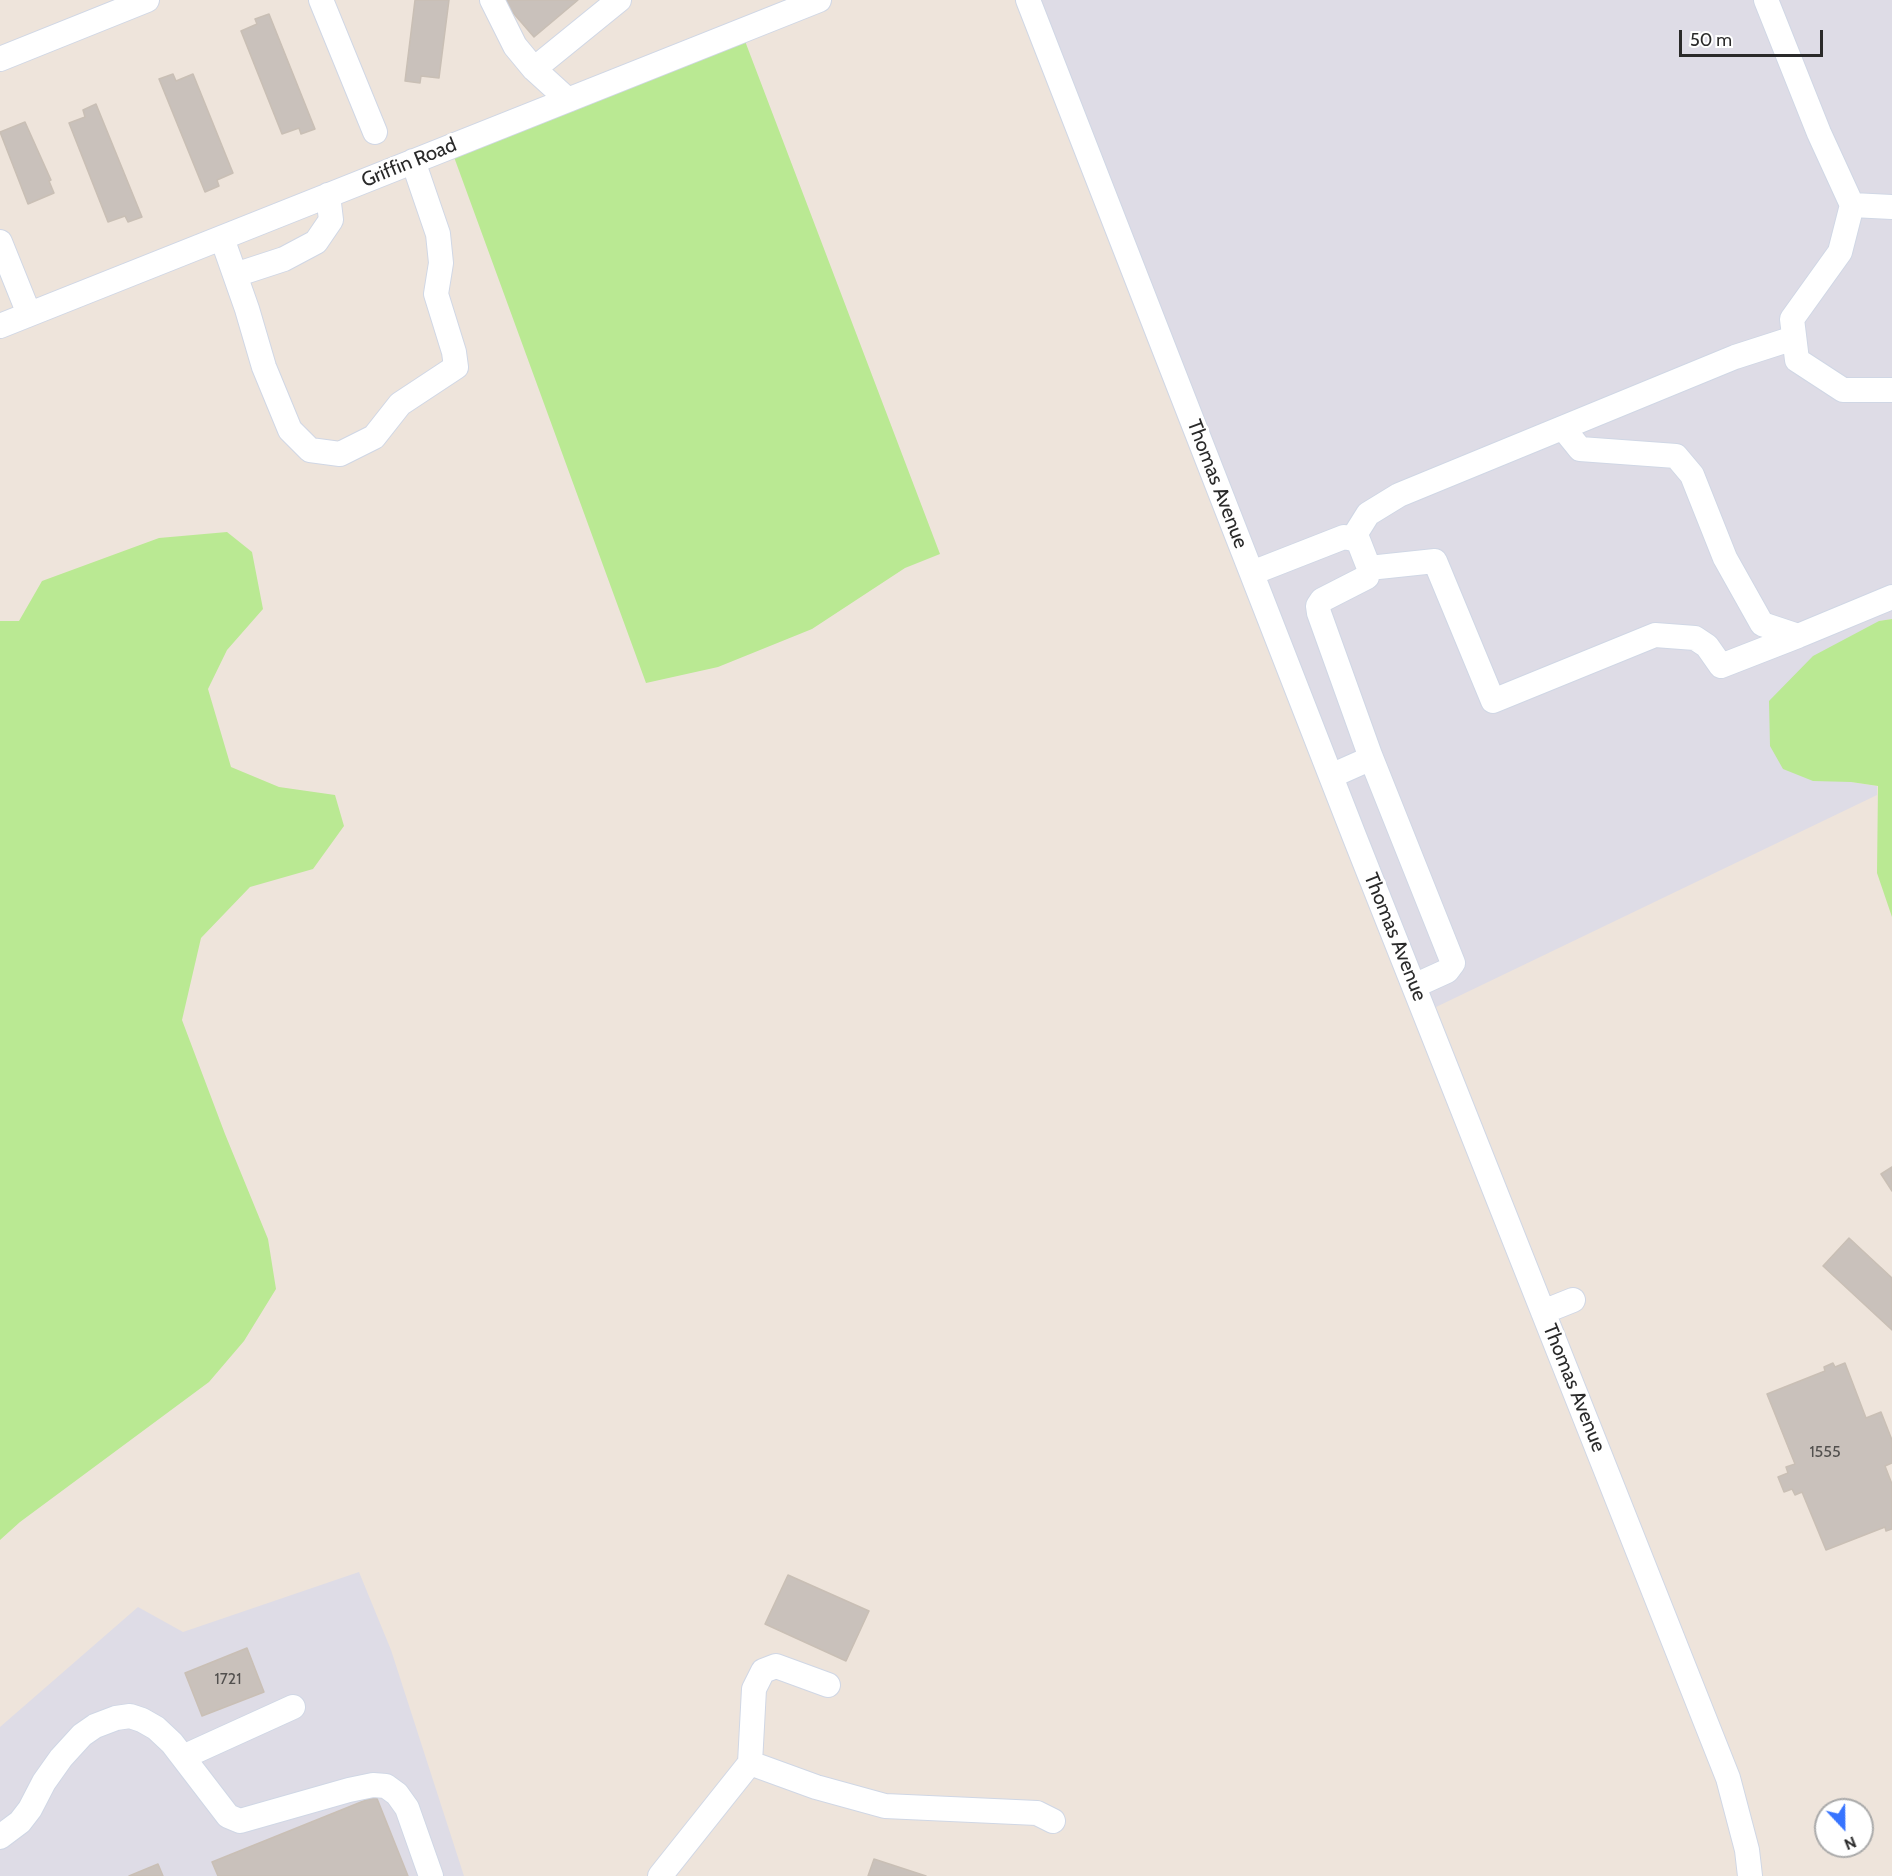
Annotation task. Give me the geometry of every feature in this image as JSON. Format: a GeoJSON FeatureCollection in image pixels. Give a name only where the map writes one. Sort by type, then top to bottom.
{"type":"FeatureCollection","features":[{"type":"Feature","properties":{"kind":"street"},"geometry":{"type":"LineString","coordinates":[[0,59],[147,0]]}},
{"type":"Feature","properties":{"kind":"street"},"geometry":{"type":"LineString","coordinates":[[321,0],[375,132]]}},
{"type":"Feature","properties":{"kind":"street"},"geometry":{"type":"LineString","coordinates":[[492,0],[515,46],[534,69],[568,100]]}},
{"type":"Feature","properties":{"kind":"street"},"geometry":{"type":"LineString","coordinates":[[534,69],[618,0]]}},
{"type":"Feature","properties":{"kind":"street","name":"Griffin Road"},"geometry":{"type":"LineString","coordinates":[[0,326],[819,0]]}},
{"type":"Feature","properties":{"kind":"street","name":"Thomas Avenue"},"geometry":{"type":"LineString","coordinates":[[1028,0],[1331,776],[1728,1778],[1747,1850],[1750,1876]]}},
{"type":"Feature","properties":{"kind":"street"},"geometry":{"type":"LineString","coordinates":[[1766,0],[1815,122],[1852,205],[1840,252],[1792,319],[1797,360],[1843,390],[1892,390]]}},
{"type":"Feature","properties":{"kind":"street"},"geometry":{"type":"LineString","coordinates":[[222,237],[264,367],[290,430],[310,450],[340,454],[374,437],[399,404],[456,367],[454,352],[436,294],[441,263],[438,234],[413,161]]}},
{"type":"Feature","properties":{"kind":"street"},"geometry":{"type":"LineString","coordinates":[[235,275],[284,259],[316,242],[331,220],[328,195]]}},
{"type":"Feature","properties":{"kind":"street"},"geometry":{"type":"LineString","coordinates":[[1852,205],[1892,207]]}},
{"type":"Feature","properties":{"kind":"street"},"geometry":{"type":"LineString","coordinates":[[0,242],[29,314]]}},
{"type":"Feature","properties":{"kind":"street"},"geometry":{"type":"LineString","coordinates":[[1353,538],[1368,514],[1399,495],[1735,357],[1794,338]]}},
{"type":"Feature","properties":{"kind":"street"},"geometry":{"type":"LineString","coordinates":[[1563,428],[1580,449],[1676,456],[1692,475],[1725,558],[1762,624],[1798,636]]}},
{"type":"Feature","properties":{"kind":"street"},"geometry":{"type":"LineString","coordinates":[[1252,573],[1344,537],[1358,540],[1370,568],[1367,577],[1322,600],[1318,606],[1370,755],[1453,963],[1446,971],[1414,986]]}},
{"type":"Feature","properties":{"kind":"street"},"geometry":{"type":"LineString","coordinates":[[1370,568],[1435,561],[1493,701],[1654,635],[1695,638],[1707,646],[1721,666],[1892,597]]}},
{"type":"Feature","properties":{"kind":"street"},"geometry":{"type":"LineString","coordinates":[[1331,776],[1367,760],[1370,755]]}},
{"type":"Feature","properties":{"kind":"street"},"geometry":{"type":"LineString","coordinates":[[1543,1312],[1573,1300]]}},
{"type":"Feature","properties":{"kind":"street"},"geometry":{"type":"LineString","coordinates":[[660,1876],[750,1763],[754,1689],[763,1671],[776,1666],[828,1685]]}},
{"type":"Feature","properties":{"kind":"street"},"geometry":{"type":"LineString","coordinates":[[183,1757],[293,1707]]}},
{"type":"Feature","properties":{"kind":"street"},"geometry":{"type":"LineString","coordinates":[[0,1838],[20,1822],[30,1809],[44,1782],[82,1735],[95,1726],[116,1718],[130,1716],[156,1728],[172,1743],[228,1816],[240,1821],[349,1790],[373,1785],[386,1786],[397,1794],[407,1808],[431,1876]]}},
{"type":"Feature","properties":{"kind":"street"},"geometry":{"type":"LineString","coordinates":[[750,1763],[816,1787],[885,1806],[1037,1813],[1053,1821]]}},
{"type":"Feature","properties":{"kind":"shaded area"},"geometry":{"type":"Polygon","coordinates":[[[1038,0],[1892,0],[1892,619],[1879,621],[1851,782],[1877,786],[1877,795],[1434,1008],[1038,0]]]}},
{"type":"Feature","properties":{"kind":"shaded area"},"geometry":{"type":"Polygon","coordinates":[[[359,1572],[391,1650],[464,1876],[0,1876],[0,1727],[138,1607],[183,1632],[359,1572]]]}},
{"type":"Feature","properties":{"kind":"green space"},"geometry":{"type":"Polygon","coordinates":[[[745,41],[940,554],[905,568],[812,629],[718,667],[646,683],[454,157],[745,41]]]}},
{"type":"Feature","properties":{"kind":"green space"},"geometry":{"type":"Polygon","coordinates":[[[227,532],[252,552],[263,609],[227,650],[208,689],[231,767],[279,787],[335,795],[344,826],[313,869],[250,887],[201,938],[182,1020],[268,1239],[276,1289],[244,1341],[209,1382],[20,1522],[0,1540],[0,621],[19,621],[42,581],[159,538],[227,532]]]}},
{"type":"Feature","properties":{"kind":"green space"},"geometry":{"type":"Polygon","coordinates":[[[1892,619],[1892,917],[1877,873],[1878,786],[1851,782],[1813,781],[1783,769],[1770,746],[1769,701],[1813,656],[1879,621],[1892,619]]]}},
{"type":"Feature","properties":{"kind":"building"},"geometry":{"type":"Polygon","coordinates":[[[415,0],[449,0],[439,78],[421,76],[420,83],[405,81],[415,0]]]}},
{"type":"Feature","properties":{"kind":"building"},"geometry":{"type":"Polygon","coordinates":[[[502,0],[578,0],[534,37],[502,0]]]}},
{"type":"Feature","properties":{"kind":"building"},"geometry":{"type":"Polygon","coordinates":[[[269,14],[315,129],[301,134],[299,128],[282,134],[241,31],[257,24],[255,19],[269,14]]]}},
{"type":"Feature","properties":{"kind":"building"},"geometry":{"type":"Polygon","coordinates":[[[173,74],[176,81],[193,74],[233,173],[217,180],[219,186],[205,192],[159,79],[173,74]]]}},
{"type":"Feature","properties":{"kind":"building"},"geometry":{"type":"Polygon","coordinates":[[[96,104],[142,217],[128,222],[125,216],[108,222],[69,123],[85,117],[83,110],[96,104]]]}},
{"type":"Feature","properties":{"kind":"building"},"geometry":{"type":"Polygon","coordinates":[[[25,122],[51,180],[49,181],[54,193],[28,204],[0,132],[25,122]]]}},
{"type":"Feature","properties":{"kind":"building"},"geometry":{"type":"Polygon","coordinates":[[[1892,1167],[1892,1191],[1881,1174],[1892,1167]]]}},
{"type":"Feature","properties":{"kind":"building"},"geometry":{"type":"Polygon","coordinates":[[[1849,1238],[1892,1278],[1892,1330],[1823,1266],[1849,1238]]]}},
{"type":"Feature","properties":{"kind":"building"},"geometry":{"type":"Polygon","coordinates":[[[1833,1363],[1835,1367],[1845,1363],[1866,1418],[1881,1412],[1892,1440],[1892,1463],[1885,1466],[1892,1484],[1892,1529],[1886,1531],[1885,1527],[1826,1550],[1802,1492],[1795,1495],[1792,1489],[1784,1492],[1778,1477],[1788,1473],[1786,1467],[1795,1464],[1767,1394],[1825,1371],[1824,1367],[1833,1363]]]}},
{"type":"Feature","properties":{"kind":"building"},"geometry":{"type":"Polygon","coordinates":[[[788,1575],[869,1611],[846,1661],[765,1624],[788,1575]]]}},
{"type":"Feature","properties":{"kind":"building"},"geometry":{"type":"Polygon","coordinates":[[[247,1648],[264,1692],[202,1716],[185,1673],[247,1648]]]}},
{"type":"Feature","properties":{"kind":"building"},"geometry":{"type":"Polygon","coordinates":[[[376,1796],[408,1876],[218,1876],[212,1862],[376,1796]]]}},
{"type":"Feature","properties":{"kind":"building"},"geometry":{"type":"Polygon","coordinates":[[[874,1859],[926,1876],[868,1876],[874,1859]]]}},
{"type":"Feature","properties":{"kind":"building"},"geometry":{"type":"Polygon","coordinates":[[[158,1864],[163,1876],[129,1876],[158,1864]]]}}]}
